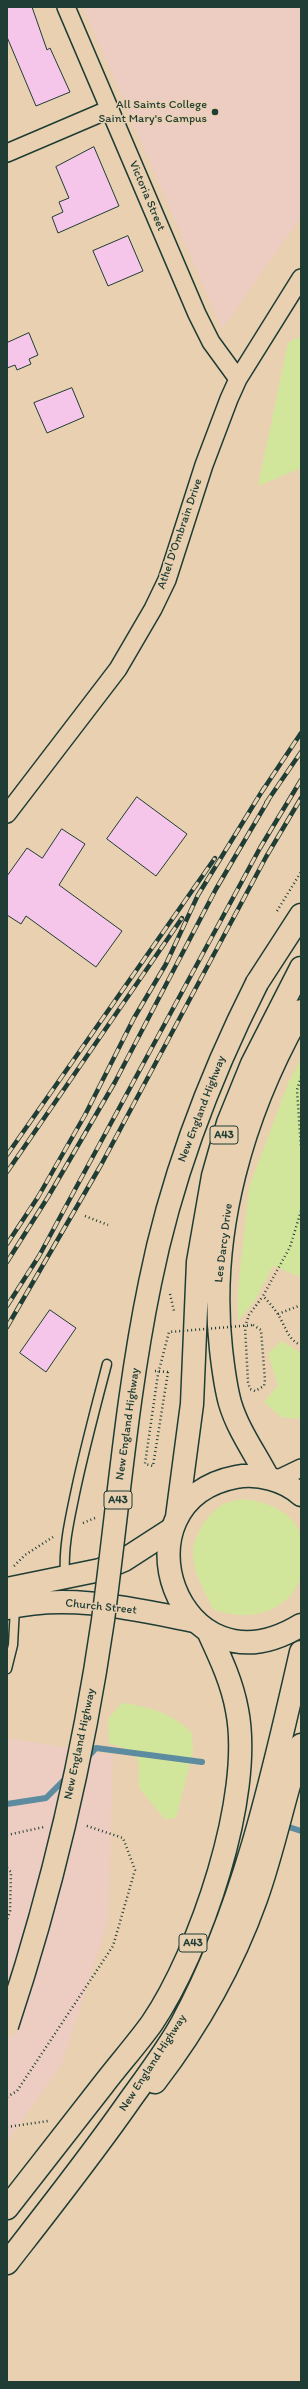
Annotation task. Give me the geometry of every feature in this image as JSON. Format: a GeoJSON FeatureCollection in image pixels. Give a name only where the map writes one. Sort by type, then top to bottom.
{"type":"FeatureCollection","features":[{"type":"Feature","properties":{"kind":"main road","name":"New England Highway"},"geometry":{"type":"LineString","coordinates":[[7,2026],[52,1874],[85,1731],[102,1621],[140,1336],[162,1232],[180,1165],[199,1112],[226,1046],[257,983],[301,915]]}},
{"type":"Feature","properties":{"kind":"main road","name":"A43"},"geometry":{"type":"LineString","coordinates":[[7,2208],[152,2022],[186,1961],[208,1904],[225,1850],[234,1809],[240,1738],[238,1712],[232,1689],[201,1626],[177,1598],[170,1578],[168,1558],[175,1523],[192,1404],[198,1262],[213,1176],[228,1123],[252,1064],[301,968]]}},
{"type":"Feature","properties":{"kind":"main road","name":"Les Darcy Drive"},"geometry":{"type":"LineString","coordinates":[[272,1479],[235,1419],[226,1387],[218,1323],[219,1270],[224,1221],[250,1122],[269,1075],[301,1011]]}},
{"type":"Feature","properties":{"kind":"main road","name":"A43"},"geometry":{"type":"LineString","coordinates":[[175,1523],[186,1504],[196,1494],[223,1480],[242,1476],[272,1479],[301,1495]]}},
{"type":"Feature","properties":{"kind":"main road","name":"Church Street"},"geometry":{"type":"LineString","coordinates":[[10,1601],[65,1578],[100,1570],[124,1560],[175,1523]]}},
{"type":"Feature","properties":{"kind":"main road","name":"Church Street"},"geometry":{"type":"LineString","coordinates":[[10,1601],[63,1602],[120,1606],[201,1626]]}},
{"type":"Feature","properties":{"kind":"main road","name":"A43"},"geometry":{"type":"LineString","coordinates":[[201,1626],[222,1638],[237,1642],[256,1641],[276,1637],[301,1625]]}},
{"type":"Feature","properties":{"kind":"main road","name":"New England Highway"},"geometry":{"type":"LineString","coordinates":[[7,2263],[91,2153],[152,2069],[182,2023],[228,1922],[252,1843],[301,1652]]}},
{"type":"Feature","properties":{"kind":"main road"},"geometry":{"type":"LineString","coordinates":[[91,2153],[134,2107],[176,2054],[204,2011],[225,1972],[256,1898],[301,1745]]}},
{"type":"Feature","properties":{"kind":"street","name":"Victoria Street"},"geometry":{"type":"LineString","coordinates":[[66,7],[200,321],[211,342],[238,380]]}},
{"type":"Feature","properties":{"kind":"street"},"geometry":{"type":"LineString","coordinates":[[7,154],[110,109]]}},
{"type":"Feature","properties":{"kind":"street","name":"Athel D'Ombrain Drive"},"geometry":{"type":"LineString","coordinates":[[7,814],[118,669],[153,610],[169,573],[204,465],[238,380],[301,278]]}},
{"type":"Feature","properties":{"kind":"street"},"geometry":{"type":"LineString","coordinates":[[272,1479],[301,1468]]}},
{"type":"Feature","properties":{"kind":"lane"},"geometry":{"type":"LineString","coordinates":[[65,1578],[64,1548],[67,1530],[85,1444],[107,1364]]}},
{"type":"Feature","properties":{"kind":"lane"},"geometry":{"type":"LineString","coordinates":[[7,1669],[13,1645],[10,1601]]}},
{"type":"Feature","properties":{"kind":"path"},"geometry":{"type":"LineString","coordinates":[[301,1077],[297,1090],[301,1147]]}},
{"type":"Feature","properties":{"kind":"path"},"geometry":{"type":"LineString","coordinates":[[168,1372],[153,1466],[145,1464],[158,1374],[169,1332],[253,1325],[261,1330],[265,1380],[264,1386],[260,1390],[250,1389],[248,1382],[245,1326],[249,1315],[263,1296],[290,1247],[301,1211]]}},
{"type":"Feature","properties":{"kind":"path"},"geometry":{"type":"LineString","coordinates":[[84,1216],[108,1225]]}},
{"type":"Feature","properties":{"kind":"path"},"geometry":{"type":"LineString","coordinates":[[263,1296],[278,1314],[287,1333],[295,1343],[301,1345]]}},
{"type":"Feature","properties":{"kind":"path"},"geometry":{"type":"LineString","coordinates":[[278,1314],[301,1305]]}},
{"type":"Feature","properties":{"kind":"path"},"geometry":{"type":"LineString","coordinates":[[7,2097],[17,2091],[113,1946],[135,1870],[123,1838],[85,1825],[78,1825]]}},
{"type":"Feature","properties":{"kind":"path"},"geometry":{"type":"LineString","coordinates":[[7,1835],[51,1827]]}},
{"type":"Feature","properties":{"kind":"path"},"geometry":{"type":"LineString","coordinates":[[7,1868],[11,1872],[10,1911],[7,1921]]}},
{"type":"Feature","properties":{"kind":"path"},"geometry":{"type":"LineString","coordinates":[[7,2126],[54,2120]]}},
{"type":"Feature","properties":{"kind":"shaded area","name":"All Saints College Saint Mary's Campus"},"geometry":{"type":"Polygon","coordinates":[[[83,7],[301,7],[301,217],[222,329],[83,7]]]}},
{"type":"Feature","properties":{"kind":"shaded area"},"geometry":{"type":"Polygon","coordinates":[[[7,1738],[113,1755],[108,1921],[62,2064],[7,2142],[7,1738]]]}},
{"type":"Feature","properties":{"kind":"green space"},"geometry":{"type":"Polygon","coordinates":[[[301,336],[301,468],[258,486],[288,343],[301,336]]]}},
{"type":"Feature","properties":{"kind":"green space"},"geometry":{"type":"Polygon","coordinates":[[[301,1059],[301,1277],[273,1266],[255,1300],[238,1321],[238,1290],[249,1188],[289,1081],[301,1059]]]}},
{"type":"Feature","properties":{"kind":"green space"},"geometry":{"type":"Polygon","coordinates":[[[281,1341],[301,1353],[301,1419],[281,1417],[264,1402],[278,1385],[268,1354],[281,1341]]]}},
{"type":"Feature","properties":{"kind":"green space"},"geometry":{"type":"Polygon","coordinates":[[[244,1499],[270,1505],[286,1514],[297,1528],[301,1537],[302,1572],[294,1591],[285,1601],[275,1608],[251,1615],[225,1613],[213,1609],[198,1576],[193,1556],[195,1541],[207,1518],[226,1503],[244,1499]]]}},
{"type":"Feature","properties":{"kind":"green space"},"geometry":{"type":"Polygon","coordinates":[[[122,1703],[160,1712],[177,1720],[192,1733],[193,1751],[176,1818],[165,1819],[139,1788],[139,1766],[135,1752],[109,1743],[108,1719],[122,1703]]]}},
{"type":"Feature","properties":{"kind":"building"},"geometry":{"type":"Polygon","coordinates":[[[7,7],[32,7],[47,50],[50,48],[70,92],[36,106],[7,37],[7,7]]]}},
{"type":"Feature","properties":{"kind":"building"},"geometry":{"type":"Polygon","coordinates":[[[94,147],[119,206],[58,233],[52,217],[63,212],[59,202],[69,198],[56,167],[94,147]]]}},
{"type":"Feature","properties":{"kind":"building"},"geometry":{"type":"Polygon","coordinates":[[[128,236],[143,271],[108,286],[93,251],[128,236]]]}},
{"type":"Feature","properties":{"kind":"building"},"geometry":{"type":"Polygon","coordinates":[[[29,333],[38,355],[29,359],[31,364],[17,370],[15,365],[7,368],[7,343],[29,333]]]}},
{"type":"Feature","properties":{"kind":"building"},"geometry":{"type":"Polygon","coordinates":[[[72,388],[84,417],[47,433],[34,403],[72,388]]]}},
{"type":"Feature","properties":{"kind":"building"},"geometry":{"type":"Polygon","coordinates":[[[137,797],[187,834],[156,876],[107,839],[137,797]]]}},
{"type":"Feature","properties":{"kind":"building"},"geometry":{"type":"Polygon","coordinates":[[[62,829],[85,844],[59,885],[122,931],[96,967],[26,916],[21,924],[7,915],[7,876],[27,848],[42,858],[62,829]]]}},
{"type":"Feature","properties":{"kind":"building"},"geometry":{"type":"Polygon","coordinates":[[[50,1310],[76,1328],[46,1372],[20,1353],[50,1310]]]}},
{"type":"Feature","properties":{"kind":"waterway"},"geometry":{"type":"LineString","coordinates":[[86,1759],[96,1748],[202,1762]]}},
{"type":"Feature","properties":{"kind":"waterway"},"geometry":{"type":"LineString","coordinates":[[7,1804],[46,1798],[68,1776]]}},
{"type":"Feature","properties":{"kind":"waterway"},"geometry":{"type":"LineString","coordinates":[[283,1825],[301,1831]]}},
{"type":"Feature","properties":{"kind":"railway"},"geometry":{"type":"LineString","coordinates":[[261,793],[301,733]]}},
{"type":"Feature","properties":{"kind":"railway"},"geometry":{"type":"LineString","coordinates":[[266,803],[301,752]]}},
{"type":"Feature","properties":{"kind":"railway"},"geometry":{"type":"LineString","coordinates":[[7,1306],[39,1256],[260,848],[301,780]]}},
{"type":"Feature","properties":{"kind":"railway"},"geometry":{"type":"LineString","coordinates":[[7,1244],[38,1197],[85,1115],[134,1018],[166,964],[198,895],[264,788]]}},
{"type":"Feature","properties":{"kind":"railway"},"geometry":{"type":"LineString","coordinates":[[7,1327],[101,1165],[266,857],[301,798]]}},
{"type":"Feature","properties":{"kind":"railway"},"geometry":{"type":"LineString","coordinates":[[7,1262],[48,1197],[115,1082],[216,889],[269,799]]}},
{"type":"Feature","properties":{"kind":"railway"},"geometry":{"type":"LineString","coordinates":[[7,1155],[215,858]]}},
{"type":"Feature","properties":{"kind":"railway"},"geometry":{"type":"LineString","coordinates":[[7,1172],[182,918]]}},
{"type":"Feature","properties":{"kind":"place","name":"All Saints College Saint Mary's Campus"},"geometry":{"type":"Point","coordinates":[215,112]}}]}
